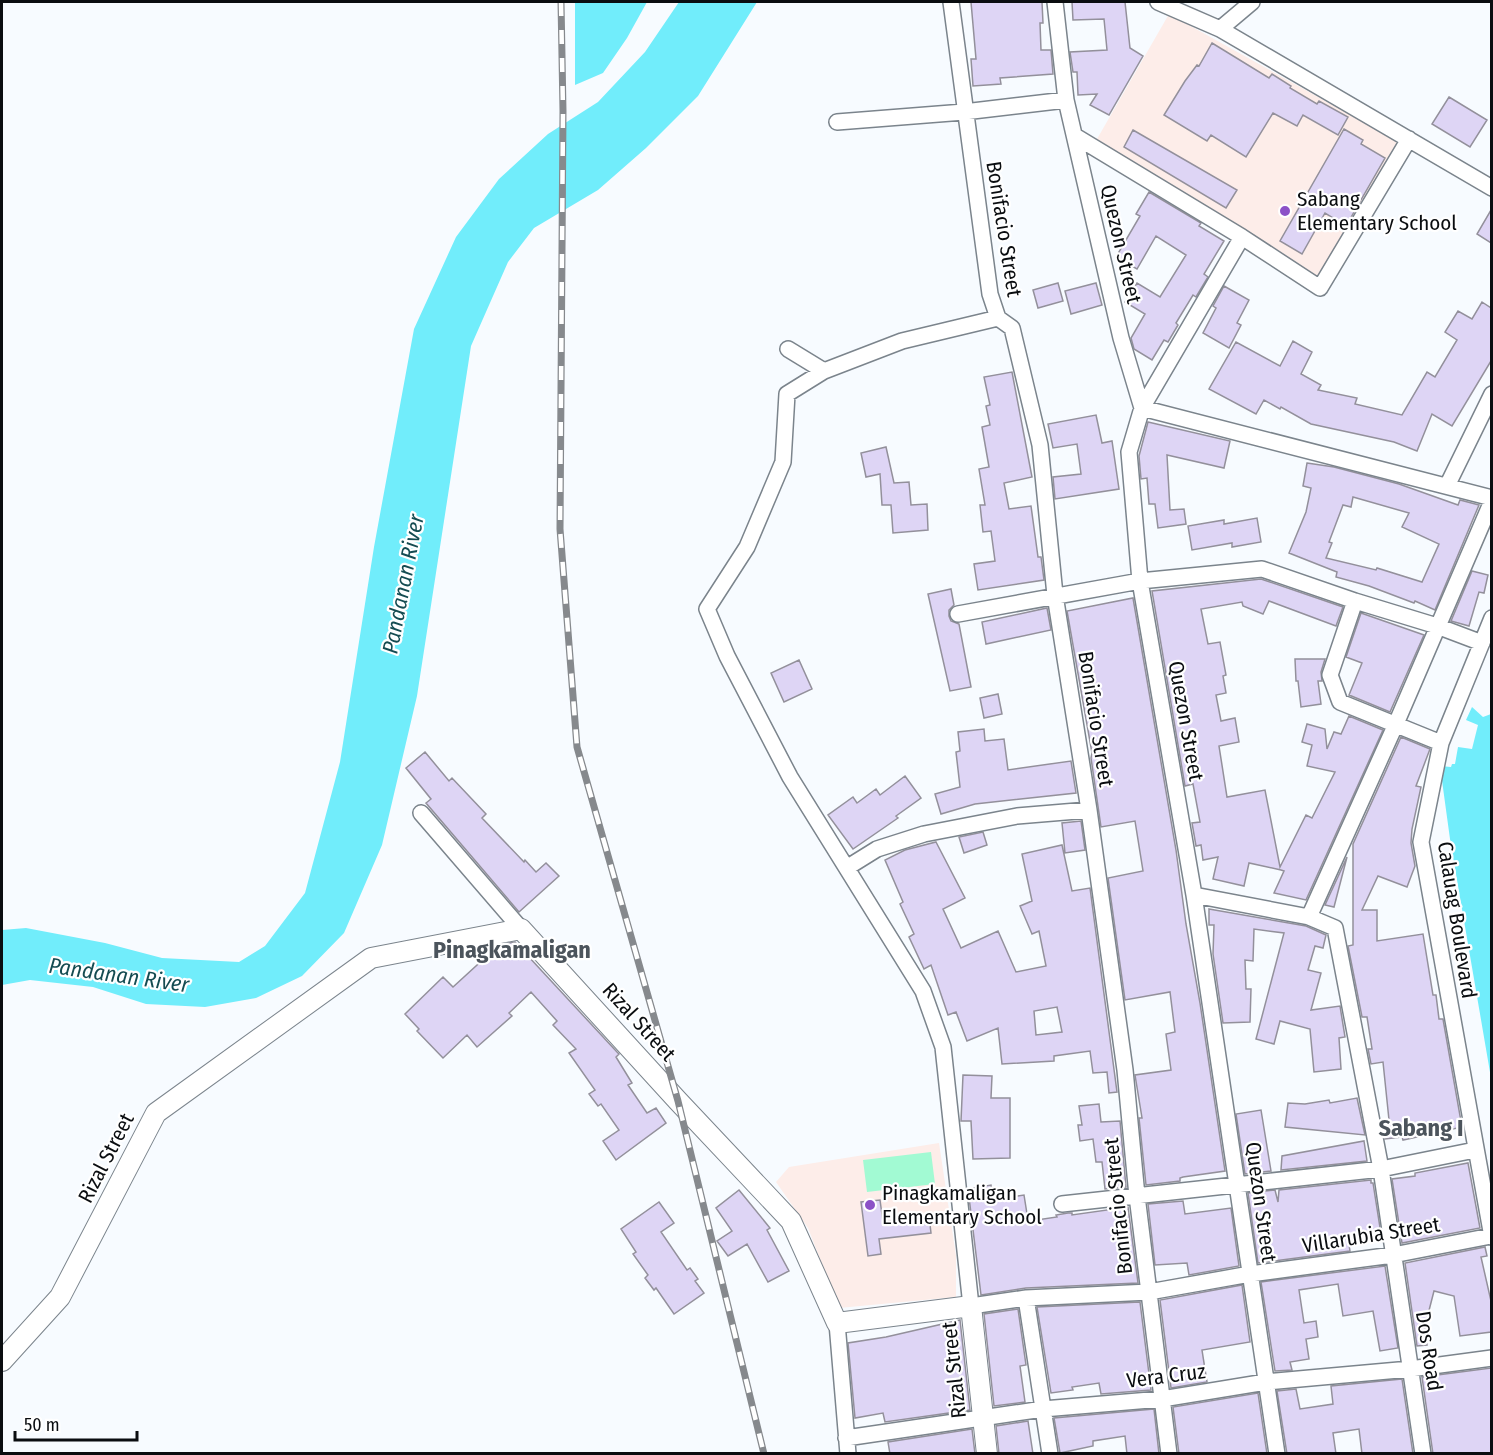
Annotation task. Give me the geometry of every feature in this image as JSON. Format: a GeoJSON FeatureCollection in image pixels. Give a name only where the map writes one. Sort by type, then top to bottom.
{"type":"FeatureCollection","features":[{"type":"Feature","properties":{"kind":"street","name":"Bonifacio Street"},"geometry":{"type":"LineString","coordinates":[[951,2],[990,294],[998,318],[1012,328],[1040,445],[1055,595],[1089,810],[1125,1070],[1137,1196],[1169,1454]]}},
{"type":"Feature","properties":{"kind":"street","name":"Quezon Street"},"geometry":{"type":"LineString","coordinates":[[1055,2],[1066,100],[1121,338],[1142,408],[1129,452],[1140,581],[1194,895],[1277,1454]]}},
{"type":"Feature","properties":{"kind":"street"},"geometry":{"type":"LineString","coordinates":[[1158,2],[1220,29],[1491,188]]}},
{"type":"Feature","properties":{"kind":"street"},"geometry":{"type":"LineString","coordinates":[[1220,29],[1252,2]]}},
{"type":"Feature","properties":{"kind":"street"},"geometry":{"type":"LineString","coordinates":[[837,122],[1066,100]]}},
{"type":"Feature","properties":{"kind":"street"},"geometry":{"type":"LineString","coordinates":[[1075,136],[1242,237],[1320,288],[1409,139]]}},
{"type":"Feature","properties":{"kind":"street"},"geometry":{"type":"LineString","coordinates":[[1194,895],[1309,917],[1395,726],[1491,499],[1142,408],[1242,237]]}},
{"type":"Feature","properties":{"kind":"street"},"geometry":{"type":"LineString","coordinates":[[971,1306],[943,1047],[923,991],[790,777],[727,656],[707,609],[747,547],[783,462],[787,394],[824,372],[902,341],[998,318]]}},
{"type":"Feature","properties":{"kind":"street"},"geometry":{"type":"LineString","coordinates":[[788,349],[824,372]]}},
{"type":"Feature","properties":{"kind":"street"},"geometry":{"type":"LineString","coordinates":[[1447,486],[1491,394]]}},
{"type":"Feature","properties":{"kind":"street"},"geometry":{"type":"LineString","coordinates":[[958,614],[1140,581],[1262,569],[1355,602],[1437,626],[1482,644]]}},
{"type":"Feature","properties":{"kind":"street"},"geometry":{"type":"LineString","coordinates":[[1355,602],[1330,675],[1340,702],[1441,743]]}},
{"type":"Feature","properties":{"kind":"street","name":"Calauag Boulevard"},"geometry":{"type":"LineString","coordinates":[[1491,618],[1441,743],[1421,842],[1491,1236]]}},
{"type":"Feature","properties":{"kind":"street"},"geometry":{"type":"LineString","coordinates":[[848,867],[877,849],[924,834],[1017,816],[1089,810]]}},
{"type":"Feature","properties":{"kind":"street"},"geometry":{"type":"LineString","coordinates":[[421,813],[521,928]]}},
{"type":"Feature","properties":{"kind":"street","name":"Dos Road"},"geometry":{"type":"LineString","coordinates":[[1309,917],[1335,928],[1381,1169],[1423,1454]]}},
{"type":"Feature","properties":{"kind":"street","name":"Rizal Street"},"geometry":{"type":"LineString","coordinates":[[2,1360],[60,1298],[156,1113],[371,958],[521,928],[791,1221],[837,1323],[971,1306],[987,1454]]}},
{"type":"Feature","properties":{"kind":"street"},"geometry":{"type":"LineString","coordinates":[[1062,1204],[1381,1169],[1475,1150]]}},
{"type":"Feature","properties":{"kind":"street","name":"Villarubia Street"},"geometry":{"type":"LineString","coordinates":[[971,1306],[1026,1298],[1149,1292],[1250,1274],[1393,1255],[1491,1236]]}},
{"type":"Feature","properties":{"kind":"street"},"geometry":{"type":"LineString","coordinates":[[1026,1298],[1050,1454]]}},
{"type":"Feature","properties":{"kind":"street"},"geometry":{"type":"LineString","coordinates":[[837,1323],[847,1446]]}},
{"type":"Feature","properties":{"kind":"street","name":"Vera Cruz"},"geometry":{"type":"LineString","coordinates":[[847,1446],[1044,1409],[1162,1399],[1266,1382],[1410,1369],[1491,1358]]}},
{"type":"Feature","properties":{"kind":"shaded area","name":"Sabang Elementary School"},"geometry":{"type":"Polygon","coordinates":[[[1169,14],[1399,142],[1319,279],[1097,139],[1169,14]]]}},
{"type":"Feature","properties":{"kind":"shaded area","name":"Pinagkamaligan Elementary School"},"geometry":{"type":"Polygon","coordinates":[[[939,1143],[956,1256],[956,1297],[839,1308],[808,1228],[776,1182],[789,1167],[939,1143]]]}},
{"type":"Feature","properties":{"kind":"green space"},"geometry":{"type":"Polygon","coordinates":[[[931,1152],[935,1184],[867,1192],[863,1160],[931,1152]]]}},
{"type":"Feature","properties":{"kind":"water"},"geometry":{"type":"Polygon","coordinates":[[[575,2],[647,2],[627,38],[603,73],[575,85],[575,2]]]}},
{"type":"Feature","properties":{"kind":"water","name":"Pandanan River"},"geometry":{"type":"Polygon","coordinates":[[[679,2],[757,2],[698,96],[646,148],[598,190],[534,228],[508,262],[471,346],[417,696],[382,845],[344,933],[302,976],[256,998],[205,1007],[146,1004],[93,987],[30,980],[2,985],[2,930],[26,928],[105,943],[162,958],[239,962],[265,946],[305,893],[340,762],[374,547],[414,329],[456,237],[499,179],[548,134],[598,102],[645,52],[679,2]]]}},
{"type":"Feature","properties":{"kind":"water"},"geometry":{"type":"Polygon","coordinates":[[[1472,707],[1483,717],[1491,714],[1491,1078],[1450,839],[1440,766],[1451,767],[1455,764],[1458,747],[1472,749],[1478,725],[1466,720],[1472,707]]]}},
{"type":"Feature","properties":{"kind":"building"},"geometry":{"type":"Polygon","coordinates":[[[971,2],[1042,2],[1041,50],[1051,50],[1053,74],[1000,78],[1001,84],[973,86],[971,59],[976,59],[971,2]]]}},
{"type":"Feature","properties":{"kind":"building"},"geometry":{"type":"Polygon","coordinates":[[[1072,2],[1125,2],[1130,48],[1143,56],[1109,115],[1090,105],[1097,94],[1078,95],[1077,72],[1073,72],[1070,52],[1107,50],[1104,19],[1073,20],[1072,2]]]}},
{"type":"Feature","properties":{"kind":"building"},"geometry":{"type":"Polygon","coordinates":[[[1212,43],[1269,78],[1272,74],[1317,104],[1319,101],[1348,117],[1338,135],[1303,115],[1297,126],[1273,113],[1246,157],[1211,135],[1207,141],[1164,115],[1185,81],[1197,65],[1199,66],[1212,43]]]}},
{"type":"Feature","properties":{"kind":"building"},"geometry":{"type":"Polygon","coordinates":[[[1449,97],[1487,120],[1470,147],[1432,124],[1449,97]]]}},
{"type":"Feature","properties":{"kind":"building"},"geometry":{"type":"Polygon","coordinates":[[[1344,129],[1363,140],[1361,144],[1385,158],[1346,226],[1325,213],[1302,254],[1280,241],[1344,129]]]}},
{"type":"Feature","properties":{"kind":"building"},"geometry":{"type":"Polygon","coordinates":[[[1133,130],[1237,190],[1226,208],[1124,147],[1133,130]]]}},
{"type":"Feature","properties":{"kind":"building"},"geometry":{"type":"Polygon","coordinates":[[[1149,192],[1201,223],[1199,226],[1224,241],[1204,274],[1208,277],[1196,297],[1193,295],[1176,323],[1178,325],[1168,342],[1164,340],[1152,360],[1134,349],[1131,338],[1145,314],[1125,302],[1137,283],[1160,297],[1186,255],[1156,236],[1137,269],[1116,257],[1140,216],[1136,214],[1149,192]]]}},
{"type":"Feature","properties":{"kind":"building"},"geometry":{"type":"Polygon","coordinates":[[[1491,210],[1491,243],[1477,234],[1491,210]]]}},
{"type":"Feature","properties":{"kind":"building"},"geometry":{"type":"Polygon","coordinates":[[[1058,283],[1063,301],[1038,308],[1033,290],[1058,283]]]}},
{"type":"Feature","properties":{"kind":"building"},"geometry":{"type":"Polygon","coordinates":[[[1096,283],[1102,305],[1071,314],[1065,291],[1096,283]]]}},
{"type":"Feature","properties":{"kind":"building"},"geometry":{"type":"Polygon","coordinates":[[[1224,286],[1249,300],[1237,323],[1241,325],[1229,348],[1203,333],[1216,308],[1213,306],[1224,286]]]}},
{"type":"Feature","properties":{"kind":"building"},"geometry":{"type":"Polygon","coordinates":[[[1482,302],[1491,308],[1491,361],[1452,426],[1432,414],[1417,451],[1394,442],[1311,424],[1264,400],[1256,414],[1209,389],[1236,342],[1280,366],[1293,341],[1312,352],[1301,374],[1321,385],[1318,390],[1357,398],[1355,404],[1402,415],[1427,372],[1435,377],[1457,340],[1445,332],[1458,311],[1472,319],[1482,302]]]}},
{"type":"Feature","properties":{"kind":"building"},"geometry":{"type":"Polygon","coordinates":[[[1012,372],[1032,477],[1004,483],[1009,509],[1031,506],[1038,557],[1041,557],[1044,580],[978,590],[974,564],[995,561],[991,531],[983,532],[980,505],[985,505],[979,469],[989,467],[982,427],[990,425],[986,406],[990,405],[984,377],[1012,372]]]}},
{"type":"Feature","properties":{"kind":"building"},"geometry":{"type":"Polygon","coordinates":[[[1096,415],[1102,443],[1112,441],[1119,489],[1055,499],[1053,477],[1081,474],[1077,444],[1053,448],[1048,424],[1096,415]]]}},
{"type":"Feature","properties":{"kind":"building"},"geometry":{"type":"Polygon","coordinates":[[[1148,422],[1230,441],[1224,468],[1167,455],[1170,510],[1184,509],[1186,524],[1158,528],[1155,504],[1149,504],[1147,478],[1141,479],[1139,456],[1148,422]]]}},
{"type":"Feature","properties":{"kind":"building"},"geometry":{"type":"Polygon","coordinates":[[[886,447],[894,483],[909,482],[911,505],[927,504],[928,530],[893,533],[891,505],[882,505],[880,474],[866,477],[861,453],[886,447]]]}},
{"type":"Feature","properties":{"kind":"building"},"geometry":{"type":"Polygon","coordinates":[[[1307,463],[1334,467],[1399,484],[1458,505],[1460,500],[1479,505],[1435,610],[1415,601],[1414,603],[1369,586],[1336,577],[1337,572],[1289,553],[1306,512],[1311,488],[1303,486],[1307,463]],[[1353,497],[1351,507],[1343,505],[1329,542],[1332,543],[1326,558],[1376,570],[1377,568],[1422,582],[1439,544],[1402,527],[1409,513],[1353,497]]]}},
{"type":"Feature","properties":{"kind":"building"},"geometry":{"type":"Polygon","coordinates":[[[1257,518],[1261,542],[1232,547],[1232,543],[1192,550],[1188,526],[1224,520],[1224,524],[1257,518]]]}},
{"type":"Feature","properties":{"kind":"building"},"geometry":{"type":"Polygon","coordinates":[[[1472,571],[1488,575],[1484,593],[1479,592],[1469,626],[1451,621],[1472,571]]]}},
{"type":"Feature","properties":{"kind":"building"},"geometry":{"type":"Polygon","coordinates":[[[1261,579],[1343,607],[1336,626],[1269,601],[1263,614],[1243,606],[1242,602],[1201,609],[1208,644],[1220,642],[1226,675],[1223,676],[1226,693],[1216,695],[1221,721],[1235,718],[1239,742],[1219,746],[1227,797],[1265,790],[1280,867],[1306,815],[1312,818],[1335,772],[1307,766],[1312,745],[1302,742],[1307,724],[1325,729],[1327,749],[1334,732],[1341,734],[1349,716],[1383,730],[1306,900],[1274,893],[1284,871],[1281,870],[1249,863],[1244,886],[1213,879],[1218,857],[1203,860],[1201,845],[1196,846],[1192,823],[1200,822],[1193,784],[1185,786],[1152,591],[1261,579]]]}},
{"type":"Feature","properties":{"kind":"building"},"geometry":{"type":"Polygon","coordinates":[[[951,589],[954,605],[949,610],[949,616],[951,621],[959,624],[971,687],[950,691],[928,594],[951,589]]]}},
{"type":"Feature","properties":{"kind":"building"},"geometry":{"type":"Polygon","coordinates":[[[1133,598],[1176,850],[1225,1171],[1183,1177],[1180,1181],[1146,1185],[1139,1118],[1142,1118],[1135,1075],[1171,1070],[1166,1034],[1175,1032],[1170,992],[1125,1000],[1108,878],[1143,871],[1135,821],[1101,827],[1092,753],[1067,611],[1133,598]]]}},
{"type":"Feature","properties":{"kind":"building"},"geometry":{"type":"Polygon","coordinates":[[[1047,608],[1051,630],[986,644],[982,622],[1047,608]]]}},
{"type":"Feature","properties":{"kind":"building"},"geometry":{"type":"Polygon","coordinates":[[[1361,613],[1424,635],[1390,712],[1349,695],[1362,663],[1346,657],[1361,613]]]}},
{"type":"Feature","properties":{"kind":"building"},"geometry":{"type":"Polygon","coordinates":[[[1295,659],[1325,659],[1321,672],[1322,681],[1318,681],[1321,704],[1301,707],[1295,659]]]}},
{"type":"Feature","properties":{"kind":"building"},"geometry":{"type":"Polygon","coordinates":[[[799,660],[812,689],[784,702],[771,673],[799,660]]]}},
{"type":"Feature","properties":{"kind":"building"},"geometry":{"type":"Polygon","coordinates":[[[998,694],[1002,714],[984,718],[980,698],[998,694]]]}},
{"type":"Feature","properties":{"kind":"building"},"geometry":{"type":"Polygon","coordinates":[[[984,729],[985,741],[1004,739],[1008,770],[1071,761],[1076,793],[975,804],[941,814],[935,794],[960,787],[956,752],[960,751],[958,732],[984,729]]]}},
{"type":"Feature","properties":{"kind":"building"},"geometry":{"type":"Polygon","coordinates":[[[1401,737],[1430,749],[1416,786],[1421,787],[1412,829],[1411,843],[1415,866],[1407,887],[1378,876],[1362,910],[1377,910],[1377,941],[1423,934],[1433,995],[1436,995],[1439,1019],[1443,1019],[1462,1127],[1403,1140],[1402,1137],[1385,1139],[1382,1121],[1389,1120],[1383,1062],[1371,1064],[1368,1049],[1372,1049],[1367,1017],[1362,1017],[1348,946],[1353,945],[1353,844],[1401,737]]]}},
{"type":"Feature","properties":{"kind":"building"},"geometry":{"type":"Polygon","coordinates":[[[425,752],[449,781],[452,778],[486,814],[482,818],[524,862],[525,860],[536,872],[546,863],[559,876],[519,912],[426,803],[431,799],[406,768],[425,752]]]}},
{"type":"Feature","properties":{"kind":"building"},"geometry":{"type":"Polygon","coordinates":[[[905,776],[921,798],[896,816],[898,818],[853,849],[828,815],[853,797],[857,803],[876,789],[880,795],[905,776]]]}},
{"type":"Feature","properties":{"kind":"building"},"geometry":{"type":"Polygon","coordinates":[[[1081,821],[1085,850],[1065,853],[1062,823],[1081,821]]]}},
{"type":"Feature","properties":{"kind":"building"},"geometry":{"type":"Polygon","coordinates":[[[983,832],[987,845],[964,853],[959,837],[983,832]]]}},
{"type":"Feature","properties":{"kind":"building"},"geometry":{"type":"Polygon","coordinates":[[[936,842],[965,898],[943,909],[961,948],[998,931],[1016,972],[1046,966],[1039,931],[1032,934],[1020,906],[1032,901],[1022,854],[1062,845],[1072,891],[1090,888],[1117,1092],[1109,1093],[1107,1072],[1093,1073],[1090,1051],[1054,1056],[1054,1061],[1002,1064],[998,1028],[967,1041],[956,1012],[948,1015],[931,965],[924,969],[909,937],[914,934],[900,904],[903,902],[885,860],[905,850],[936,842]],[[1057,1007],[1034,1011],[1036,1035],[1062,1032],[1057,1007]]]}},
{"type":"Feature","properties":{"kind":"building"},"geometry":{"type":"Polygon","coordinates":[[[1347,857],[1334,907],[1325,905],[1347,857]]]}},
{"type":"Feature","properties":{"kind":"building"},"geometry":{"type":"Polygon","coordinates":[[[1209,909],[1306,926],[1326,935],[1323,948],[1315,946],[1308,970],[1321,973],[1311,1010],[1340,1006],[1345,1037],[1339,1038],[1341,1069],[1314,1072],[1310,1029],[1280,1021],[1274,1044],[1256,1039],[1284,933],[1254,929],[1253,961],[1245,960],[1246,989],[1251,989],[1250,1022],[1223,1023],[1213,954],[1214,925],[1209,925],[1209,909]]]}},
{"type":"Feature","properties":{"kind":"building"},"geometry":{"type":"Polygon","coordinates":[[[515,942],[619,1054],[616,1057],[632,1083],[628,1085],[647,1113],[656,1108],[666,1123],[616,1160],[603,1141],[619,1130],[601,1104],[598,1106],[589,1094],[595,1090],[569,1053],[576,1049],[553,1025],[557,1021],[531,992],[509,1013],[512,1016],[477,1047],[467,1035],[443,1058],[417,1031],[419,1029],[405,1014],[443,977],[453,987],[499,945],[515,942]]]}},
{"type":"Feature","properties":{"kind":"building"},"geometry":{"type":"Polygon","coordinates":[[[963,1075],[992,1076],[991,1098],[1010,1098],[1010,1158],[973,1159],[971,1121],[961,1121],[963,1075]]]}},
{"type":"Feature","properties":{"kind":"building"},"geometry":{"type":"Polygon","coordinates":[[[1357,1098],[1365,1135],[1285,1127],[1288,1103],[1305,1104],[1329,1100],[1330,1103],[1357,1098]]]}},
{"type":"Feature","properties":{"kind":"building"},"geometry":{"type":"Polygon","coordinates":[[[1099,1104],[1101,1122],[1120,1121],[1126,1187],[1105,1189],[1102,1162],[1096,1162],[1093,1139],[1080,1141],[1078,1125],[1082,1125],[1079,1106],[1099,1104]]]}},
{"type":"Feature","properties":{"kind":"building"},"geometry":{"type":"Polygon","coordinates":[[[1261,1110],[1271,1171],[1245,1174],[1236,1114],[1261,1110]]]}},
{"type":"Feature","properties":{"kind":"building"},"geometry":{"type":"Polygon","coordinates":[[[1364,1141],[1367,1161],[1281,1170],[1282,1156],[1364,1141]]]}},
{"type":"Feature","properties":{"kind":"building"},"geometry":{"type":"Polygon","coordinates":[[[1468,1163],[1480,1228],[1402,1243],[1392,1179],[1415,1176],[1415,1173],[1468,1163]]]}},
{"type":"Feature","properties":{"kind":"building"},"geometry":{"type":"Polygon","coordinates":[[[1371,1180],[1381,1234],[1348,1238],[1350,1251],[1258,1263],[1248,1193],[1275,1190],[1278,1202],[1279,1190],[1371,1180]]]}},
{"type":"Feature","properties":{"kind":"building"},"geometry":{"type":"Polygon","coordinates":[[[991,1185],[993,1200],[1024,1195],[1030,1221],[1068,1213],[1072,1215],[1128,1207],[1138,1283],[1026,1288],[981,1295],[968,1189],[991,1185]]]}},
{"type":"Feature","properties":{"kind":"building"},"geometry":{"type":"Polygon","coordinates":[[[739,1190],[770,1228],[767,1230],[789,1271],[768,1282],[747,1244],[728,1256],[717,1241],[732,1231],[716,1208],[739,1190]]]}},
{"type":"Feature","properties":{"kind":"building"},"geometry":{"type":"Polygon","coordinates":[[[880,1200],[883,1222],[929,1216],[931,1233],[879,1239],[881,1254],[868,1256],[861,1202],[880,1200]]]}},
{"type":"Feature","properties":{"kind":"building"},"geometry":{"type":"Polygon","coordinates":[[[1183,1201],[1185,1214],[1231,1208],[1239,1266],[1189,1275],[1187,1263],[1155,1265],[1148,1204],[1183,1201]]]}},
{"type":"Feature","properties":{"kind":"building"},"geometry":{"type":"Polygon","coordinates":[[[659,1202],[674,1223],[661,1232],[687,1270],[690,1268],[698,1279],[695,1281],[704,1293],[674,1314],[656,1288],[654,1290],[645,1278],[648,1275],[633,1254],[636,1252],[621,1229],[659,1202]]]}},
{"type":"Feature","properties":{"kind":"building"},"geometry":{"type":"Polygon","coordinates":[[[1485,1247],[1487,1256],[1481,1257],[1491,1301],[1491,1332],[1460,1336],[1454,1296],[1434,1291],[1425,1326],[1427,1345],[1417,1346],[1405,1263],[1485,1247]]]}},
{"type":"Feature","properties":{"kind":"building"},"geometry":{"type":"Polygon","coordinates":[[[1385,1266],[1398,1348],[1380,1351],[1373,1311],[1343,1316],[1338,1284],[1299,1290],[1304,1323],[1316,1321],[1318,1337],[1306,1339],[1309,1359],[1290,1362],[1292,1370],[1275,1371],[1261,1282],[1385,1266]]]}},
{"type":"Feature","properties":{"kind":"building"},"geometry":{"type":"Polygon","coordinates":[[[1242,1285],[1250,1342],[1202,1350],[1207,1382],[1171,1388],[1160,1300],[1242,1285]]]}},
{"type":"Feature","properties":{"kind":"building"},"geometry":{"type":"Polygon","coordinates":[[[1140,1302],[1151,1390],[1101,1394],[1099,1383],[1051,1393],[1037,1307],[1140,1302]]]}},
{"type":"Feature","properties":{"kind":"building"},"geometry":{"type":"Polygon","coordinates":[[[1018,1309],[1026,1365],[1020,1366],[1025,1402],[994,1406],[984,1314],[1018,1309]]]}},
{"type":"Feature","properties":{"kind":"building"},"geometry":{"type":"Polygon","coordinates":[[[960,1320],[970,1410],[885,1422],[883,1413],[855,1418],[848,1343],[960,1320]]]}},
{"type":"Feature","properties":{"kind":"building"},"geometry":{"type":"Polygon","coordinates":[[[1491,1368],[1491,1454],[1433,1454],[1422,1377],[1491,1368]]]}},
{"type":"Feature","properties":{"kind":"building"},"geometry":{"type":"Polygon","coordinates":[[[1402,1379],[1413,1454],[1362,1454],[1359,1429],[1333,1433],[1336,1454],[1287,1454],[1277,1391],[1296,1389],[1300,1409],[1333,1404],[1331,1386],[1402,1379]]]}},
{"type":"Feature","properties":{"kind":"building"},"geometry":{"type":"Polygon","coordinates":[[[1258,1393],[1267,1454],[1179,1454],[1173,1407],[1258,1393]]]}},
{"type":"Feature","properties":{"kind":"building"},"geometry":{"type":"Polygon","coordinates":[[[1154,1409],[1159,1454],[1127,1454],[1125,1436],[1093,1441],[1093,1446],[1060,1453],[1054,1418],[1154,1409]]]}},
{"type":"Feature","properties":{"kind":"building"},"geometry":{"type":"Polygon","coordinates":[[[1028,1421],[1033,1454],[999,1454],[996,1426],[1028,1421]]]}},
{"type":"Feature","properties":{"kind":"building"},"geometry":{"type":"Polygon","coordinates":[[[972,1429],[975,1454],[890,1454],[888,1442],[972,1429]]]}},
{"type":"Feature","properties":{"kind":"railway"},"geometry":{"type":"LineString","coordinates":[[561,2],[563,111],[560,529],[577,747],[678,1101],[764,1454]]}},
{"type":"Feature","properties":{"kind":"place","name":"Sabang Elementary School"},"geometry":{"type":"Point","coordinates":[1285,211]}},
{"type":"Feature","properties":{"kind":"place","name":"Pinagkamaligan Elementary School"},"geometry":{"type":"Point","coordinates":[870,1205]}},
{"type":"Feature","properties":{"kind":"district","name":"Pinagkamaligan"},"geometry":{"type":"Point","coordinates":[512,950]}},
{"type":"Feature","properties":{"kind":"district","name":"Sabang I"},"geometry":{"type":"Point","coordinates":[1421,1128]}}]}
